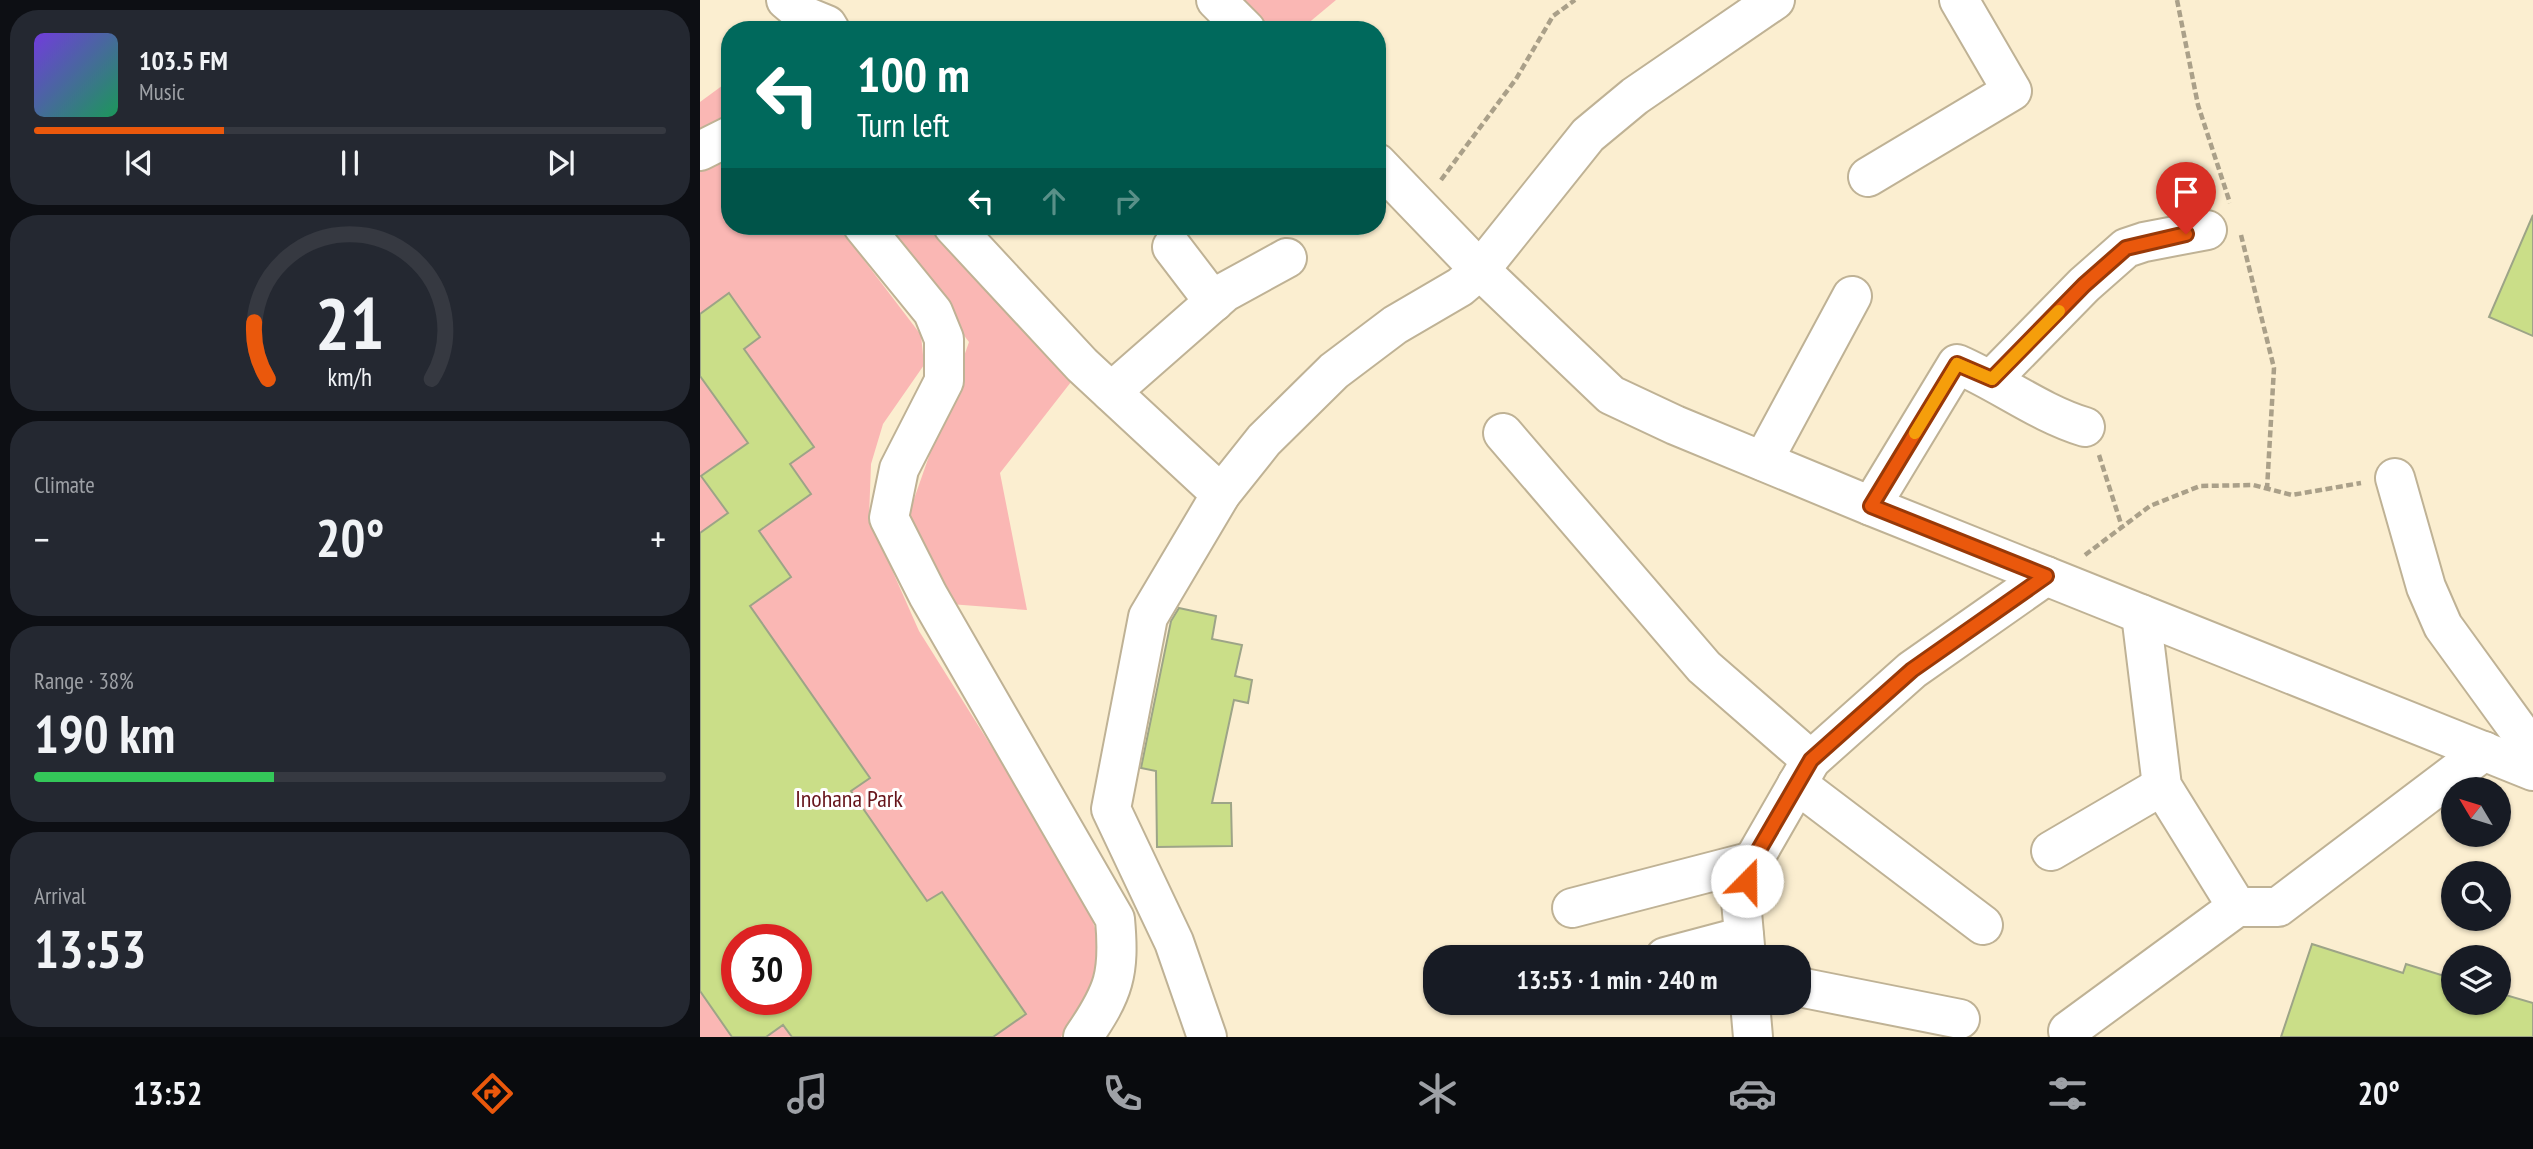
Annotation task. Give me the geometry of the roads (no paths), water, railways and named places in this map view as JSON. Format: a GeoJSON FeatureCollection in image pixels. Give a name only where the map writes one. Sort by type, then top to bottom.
{"type":"FeatureCollection","features":[{"type":"Feature","properties":{"kind":"street"},"geometry":{"type":"LineString","coordinates":[[786,0],[805,16],[817,21]]}},
{"type":"Feature","properties":{"kind":"street"},"geometry":{"type":"LineString","coordinates":[[1216,0],[1237,21]]}},
{"type":"Feature","properties":{"kind":"street"},"geometry":{"type":"LineString","coordinates":[[1207,1037],[1174,942],[1111,809],[1147,617],[1221,494],[1264,440],[1334,371],[1395,325],[1460,287],[1480,270],[1588,135],[1635,96],[1775,0]]}},
{"type":"Feature","properties":{"kind":"street"},"geometry":{"type":"LineString","coordinates":[[1868,177],[2012,91],[1959,0]]}},
{"type":"Feature","properties":{"kind":"street"},"geometry":{"type":"LineString","coordinates":[[700,151],[721,140]]}},
{"type":"Feature","properties":{"kind":"street"},"geometry":{"type":"LineString","coordinates":[[1386,172],[1480,270],[1611,395],[1871,506],[2533,771]]}},
{"type":"Feature","properties":{"kind":"street"},"geometry":{"type":"LineString","coordinates":[[1992,379],[2084,285],[2126,248],[2207,230]]}},
{"type":"Feature","properties":{"kind":"street"},"geometry":{"type":"LineString","coordinates":[[870,235],[933,312],[944,339],[944,381],[899,470],[889,517],[928,595],[1115,919],[1119,961],[1103,1007],[1083,1037]]}},
{"type":"Feature","properties":{"kind":"street"},"geometry":{"type":"LineString","coordinates":[[962,235],[1111,393],[1221,494]]}},
{"type":"Feature","properties":{"kind":"street"},"geometry":{"type":"LineString","coordinates":[[1172,247],[1214,302]]}},
{"type":"Feature","properties":{"kind":"street"},"geometry":{"type":"LineString","coordinates":[[1111,393],[1214,302],[1287,258]]}},
{"type":"Feature","properties":{"kind":"street"},"geometry":{"type":"LineString","coordinates":[[1763,461],[1852,296]]}},
{"type":"Feature","properties":{"kind":"street"},"geometry":{"type":"LineString","coordinates":[[1871,506],[1957,364],[1992,379],[2054,417],[2085,427]]}},
{"type":"Feature","properties":{"kind":"street"},"geometry":{"type":"LineString","coordinates":[[1503,433],[1704,667],[1804,772],[1983,925]]}},
{"type":"Feature","properties":{"kind":"street"},"geometry":{"type":"LineString","coordinates":[[2395,478],[2426,587],[2443,626],[2533,750]]}},
{"type":"Feature","properties":{"kind":"street"},"geometry":{"type":"LineString","coordinates":[[1745,945],[1741,901],[1753,860],[1804,772],[1912,670],[2049,578]]}},
{"type":"Feature","properties":{"kind":"street"},"geometry":{"type":"LineString","coordinates":[[2141,614],[2162,786],[2237,907]]}},
{"type":"Feature","properties":{"kind":"street"},"geometry":{"type":"LineString","coordinates":[[2068,1031],[2237,907],[2278,907],[2484,751]]}},
{"type":"Feature","properties":{"kind":"street"},"geometry":{"type":"LineString","coordinates":[[2051,851],[2162,786]]}},
{"type":"Feature","properties":{"kind":"street"},"geometry":{"type":"LineString","coordinates":[[1572,908],[1753,860]]}},
{"type":"Feature","properties":{"kind":"street"},"geometry":{"type":"LineString","coordinates":[[1811,989],[1960,1019]]}},
{"type":"Feature","properties":{"kind":"street"},"geometry":{"type":"LineString","coordinates":[[1751,1015],[1753,1037]]}},
{"type":"Feature","properties":{"kind":"park label","name":"Inohana Park"},"geometry":{"type":"Point","coordinates":[849,799]}}]}
